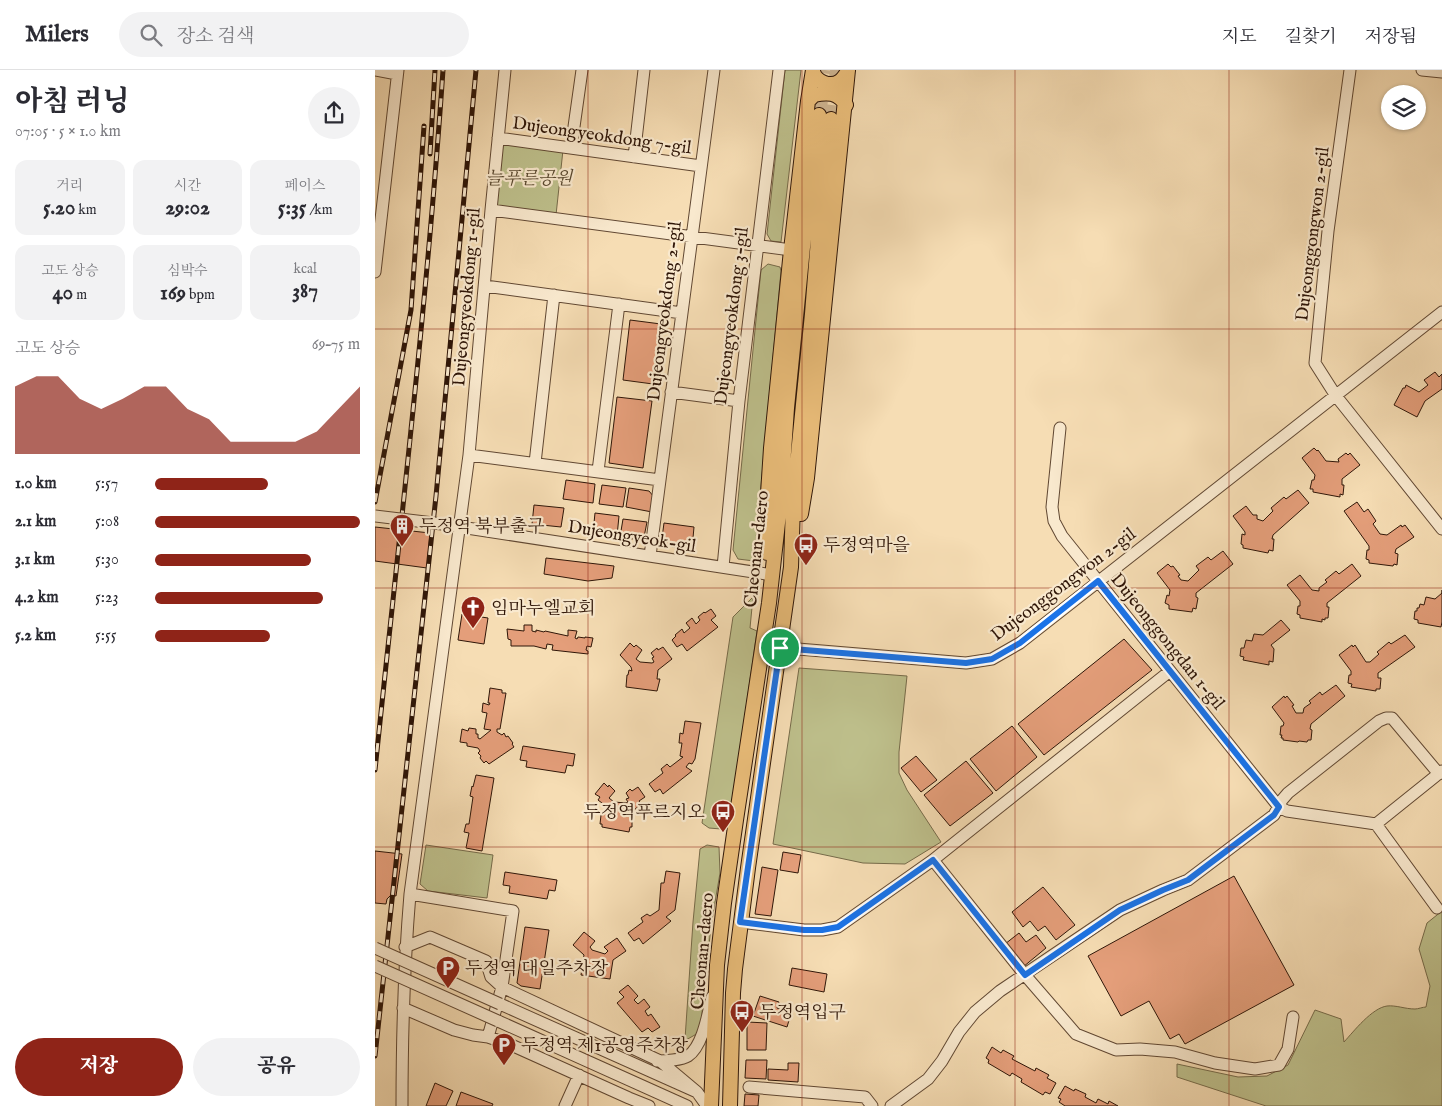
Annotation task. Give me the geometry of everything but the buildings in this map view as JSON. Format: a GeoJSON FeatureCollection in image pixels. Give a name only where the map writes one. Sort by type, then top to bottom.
{"type":"FeatureCollection","features":[{"type":"Feature","properties":{"kind":"main road"},"geometry":{"type":"LineString","coordinates":[[813,71],[814,76],[820,82],[830,84],[838,83],[848,71]]}},
{"type":"Feature","properties":{"kind":"main road"},"geometry":{"type":"LineString","coordinates":[[769,603],[766,574],[767,508],[771,448],[791,250],[813,71]]}},
{"type":"Feature","properties":{"kind":"main road"},"geometry":{"type":"LineString","coordinates":[[791,567],[807,478],[848,71]]}},
{"type":"Feature","properties":{"kind":"main road"},"geometry":{"type":"LineString","coordinates":[[808,101],[814,95],[826,93],[840,97],[846,105]]}},
{"type":"Feature","properties":{"kind":"main road","name":"Cheonan-daero"},"geometry":{"type":"LineString","coordinates":[[711,1106],[717,984],[724,903],[769,603],[781,496],[803,248],[825,117],[821,202],[812,314],[793,505],[791,567],[740,922],[733,993],[730,1106]]}},
{"type":"Feature","properties":{"kind":"street"},"geometry":{"type":"LineString","coordinates":[[375,272],[378,232],[398,72],[376,70]]}},
{"type":"Feature","properties":{"kind":"street","name":"Dujeongyeokdong 1-gil"},"geometry":{"type":"LineString","coordinates":[[401,1106],[405,947],[410,894],[455,526],[469,455],[505,70]]}},
{"type":"Feature","properties":{"kind":"street"},"geometry":{"type":"LineString","coordinates":[[571,148],[582,70]]}},
{"type":"Feature","properties":{"kind":"street"},"geometry":{"type":"LineString","coordinates":[[633,156],[644,70]]}},
{"type":"Feature","properties":{"kind":"street","name":"Dujeongyeokdong 2-gil"},"geometry":{"type":"LineString","coordinates":[[650,556],[713,70]]}},
{"type":"Feature","properties":{"kind":"street","name":"Dujeongyeokdong 3-gil"},"geometry":{"type":"LineString","coordinates":[[723,567],[739,401],[779,70]]}},
{"type":"Feature","properties":{"kind":"street","name":"Dujeonggongwon 2-gil"},"geometry":{"type":"LineString","coordinates":[[1349,70],[1328,230],[1315,363],[1337,396],[1442,528]]}},
{"type":"Feature","properties":{"kind":"street"},"geometry":{"type":"LineString","coordinates":[[1422,70],[1442,72]]}},
{"type":"Feature","properties":{"kind":"street","name":"Dujeongyeokdong 7-gil"},"geometry":{"type":"LineString","coordinates":[[498,138],[701,166]]}},
{"type":"Feature","properties":{"kind":"street"},"geometry":{"type":"LineString","coordinates":[[491,210],[791,250]]}},
{"type":"Feature","properties":{"kind":"street"},"geometry":{"type":"LineString","coordinates":[[485,286],[682,313]]}},
{"type":"Feature","properties":{"kind":"street"},"geometry":{"type":"LineString","coordinates":[[535,463],[554,295]]}},
{"type":"Feature","properties":{"kind":"street"},"geometry":{"type":"LineString","coordinates":[[598,471],[619,304]]}},
{"type":"Feature","properties":{"kind":"street","name":"Dujeonggongwon 2-gil"},"geometry":{"type":"LineString","coordinates":[[762,646],[966,663],[992,659],[1020,643],[1442,312]]}},
{"type":"Feature","properties":{"kind":"street"},"geometry":{"type":"LineString","coordinates":[[671,392],[739,401]]}},
{"type":"Feature","properties":{"kind":"street","name":"Dujeonggongdan 1-gil"},"geometry":{"type":"LineString","coordinates":[[1060,428],[1052,507],[1054,520],[1062,536],[1279,807]]}},
{"type":"Feature","properties":{"kind":"street"},"geometry":{"type":"LineString","coordinates":[[469,455],[660,480]]}},
{"type":"Feature","properties":{"kind":"street","name":"Dujeongyeok-gil"},"geometry":{"type":"LineString","coordinates":[[375,516],[455,526],[766,574]]}},
{"type":"Feature","properties":{"kind":"street","name":"Cheonan-daero"},"geometry":{"type":"LineString","coordinates":[[740,922],[804,930],[822,930],[838,927],[933,860],[1170,671]]}},
{"type":"Feature","properties":{"kind":"street"},"geometry":{"type":"LineString","coordinates":[[891,1106],[928,1080],[959,1032],[975,1012],[1000,991],[1120,910],[1188,880],[1274,815],[1288,793],[1379,721],[1392,718],[1441,772],[1376,824]]}},
{"type":"Feature","properties":{"kind":"street"},"geometry":{"type":"LineString","coordinates":[[1279,807],[1287,810],[1376,824],[1437,908]]}},
{"type":"Feature","properties":{"kind":"street"},"geometry":{"type":"LineString","coordinates":[[933,860],[1075,1034],[1115,1050],[1140,1049],[1175,1052],[1215,1063],[1255,1069],[1279,1064],[1288,1049],[1293,1017]]}},
{"type":"Feature","properties":{"kind":"street"},"geometry":{"type":"LineString","coordinates":[[410,894],[513,911],[502,987],[488,1037]]}},
{"type":"Feature","properties":{"kind":"street"},"geometry":{"type":"LineString","coordinates":[[405,947],[430,937],[486,960],[491,977],[502,987],[660,1061],[697,1092],[707,1106]]}},
{"type":"Feature","properties":{"kind":"street"},"geometry":{"type":"LineString","coordinates":[[375,948],[697,1092]]}},
{"type":"Feature","properties":{"kind":"street"},"geometry":{"type":"LineString","coordinates":[[375,966],[687,1106]]}},
{"type":"Feature","properties":{"kind":"street"},"geometry":{"type":"LineString","coordinates":[[620,1058],[660,1061],[688,1056],[700,1040],[717,984]]}},
{"type":"Feature","properties":{"kind":"street"},"geometry":{"type":"LineString","coordinates":[[403,1008],[454,1030],[488,1037],[509,1044],[649,1106]]}},
{"type":"Feature","properties":{"kind":"street"},"geometry":{"type":"LineString","coordinates":[[565,1106],[579,1075]]}},
{"type":"Feature","properties":{"kind":"street"},"geometry":{"type":"LineString","coordinates":[[635,1083],[669,1106]]}},
{"type":"Feature","properties":{"kind":"street"},"geometry":{"type":"LineString","coordinates":[[749,1087],[865,1097],[872,1106]]}},
{"type":"Feature","properties":{"kind":"green space"},"geometry":{"type":"Polygon","coordinates":[[[785,70],[801,70],[781,242],[771,241],[767,234],[785,70]]]}},
{"type":"Feature","properties":{"kind":"green space","name":"늘푸른공원"},"geometry":{"type":"Polygon","coordinates":[[[502,141],[563,150],[556,215],[495,207],[502,141]]]}},
{"type":"Feature","properties":{"kind":"green space"},"geometry":{"type":"Polygon","coordinates":[[[768,264],[780,267],[781,271],[754,561],[738,559],[733,550],[761,270],[768,264]]]}},
{"type":"Feature","properties":{"kind":"green space"},"geometry":{"type":"Polygon","coordinates":[[[753,597],[750,628],[757,631],[734,792],[726,823],[721,829],[709,828],[702,823],[733,617],[753,597]]]}},
{"type":"Feature","properties":{"kind":"green space"},"geometry":{"type":"Polygon","coordinates":[[[799,668],[907,676],[899,752],[899,773],[907,790],[941,842],[905,864],[863,863],[773,844],[799,668]]]}},
{"type":"Feature","properties":{"kind":"green space"},"geometry":{"type":"Polygon","coordinates":[[[426,845],[493,855],[487,898],[428,891],[420,884],[426,845]]]}},
{"type":"Feature","properties":{"kind":"green space"},"geometry":{"type":"Polygon","coordinates":[[[707,845],[719,847],[720,873],[711,926],[700,1032],[686,1040],[693,922],[700,849],[707,845]]]}},
{"type":"Feature","properties":{"kind":"green space"},"geometry":{"type":"Polygon","coordinates":[[[1442,911],[1442,1106],[1266,1106],[1177,1077],[1177,1064],[1238,1077],[1267,1076],[1288,1065],[1315,1010],[1341,1019],[1344,1042],[1364,1021],[1381,1008],[1387,1006],[1415,1009],[1426,1007],[1430,986],[1419,949],[1427,923],[1442,911]]]}},
{"type":"Feature","properties":{"kind":"tunnel"},"geometry":{"type":"LineString","coordinates":[[819,115],[825,70]]}},
{"type":"Feature","properties":{"kind":"tunnel"},"geometry":{"type":"LineString","coordinates":[[831,119],[837,70]]}},
{"type":"Feature","properties":{"kind":"railway"},"geometry":{"type":"LineString","coordinates":[[430,154],[435,70]]}},
{"type":"Feature","properties":{"kind":"railway"},"geometry":{"type":"LineString","coordinates":[[375,770],[421,333],[443,70]]}},
{"type":"Feature","properties":{"kind":"railway"},"geometry":{"type":"LineString","coordinates":[[375,1056],[436,496],[476,70]]}},
{"type":"Feature","properties":{"kind":"railway"},"geometry":{"type":"LineString","coordinates":[[375,502],[411,310],[424,126]]}},
{"type":"Feature","properties":{"kind":"place","name":"두정역 북부출구"},"geometry":{"type":"Point","coordinates":[402,547]}},
{"type":"Feature","properties":{"kind":"place","name":"두정역마을"},"geometry":{"type":"Point","coordinates":[806,566]}},
{"type":"Feature","properties":{"kind":"place","name":"임마누엘교회"},"geometry":{"type":"Point","coordinates":[473,629]}},
{"type":"Feature","properties":{"kind":"place","name":"두정역푸르지오"},"geometry":{"type":"Point","coordinates":[723,833]}},
{"type":"Feature","properties":{"kind":"place","name":"두정역 대일주차장"},"geometry":{"type":"Point","coordinates":[448,989]}},
{"type":"Feature","properties":{"kind":"place","name":"두정역입구"},"geometry":{"type":"Point","coordinates":[742,1033]}},
{"type":"Feature","properties":{"kind":"place","name":"두정역 제1공영주차장"},"geometry":{"type":"Point","coordinates":[504,1066]}},
{"type":"Feature","properties":{"kind":"route"},"geometry":{"type":"LineString","coordinates":[[1098,581],[1279,807],[1274,815],[1251,834],[1188,880],[1120,910],[1025,975],[933,860],[838,927],[822,930],[804,930],[740,922],[780,648],[966,663],[992,659],[1020,643],[1098,581]]}}]}
